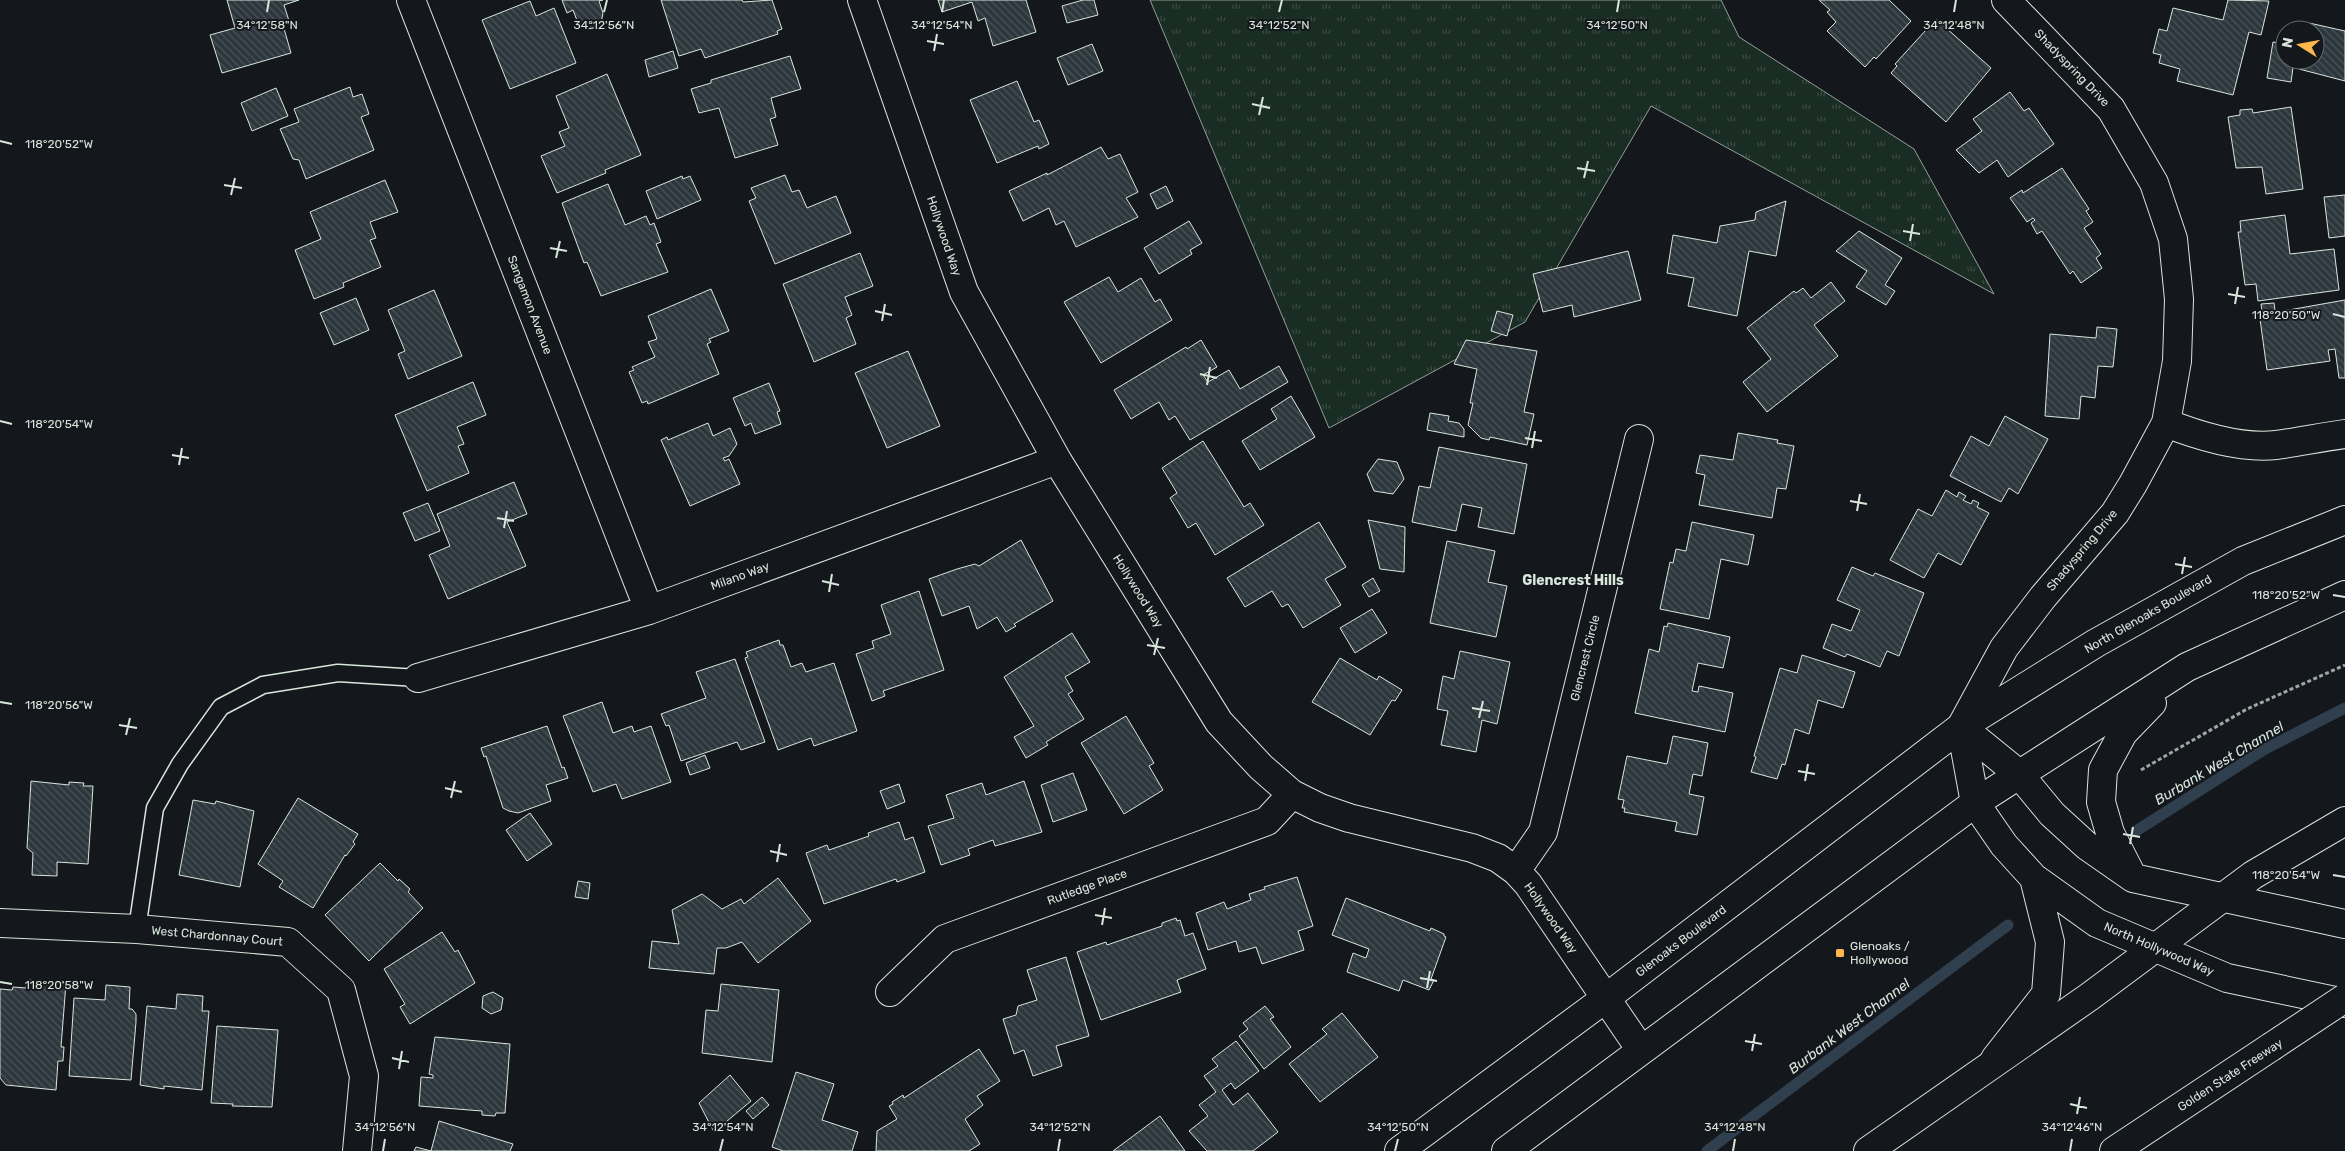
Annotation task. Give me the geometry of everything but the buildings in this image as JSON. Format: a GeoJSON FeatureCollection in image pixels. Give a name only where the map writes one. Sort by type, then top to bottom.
{"type":"FeatureCollection","features":[{"type":"Feature","properties":{"kind":"main road","name":"Sangamon Avenue"},"geometry":{"type":"LineString","coordinates":[[411,0],[649,610]]}},
{"type":"Feature","properties":{"kind":"main road","name":"Hollywood Way"},"geometry":{"type":"LineString","coordinates":[[862,0],[964,292],[1058,460],[1218,722],[1261,767],[1292,794],[1320,808],[1349,818],[1472,848],[1498,858],[1516,871],[1528,884],[1641,1050]]}},
{"type":"Feature","properties":{"kind":"main road","name":"Shadyspring Drive"},"geometry":{"type":"LineString","coordinates":[[1961,727],[2004,648],[2043,597],[2115,512],[2166,423],[2177,361],[2179,299],[2172,239],[2154,183],[2111,109],[2014,2]]}},
{"type":"Feature","properties":{"kind":"main road"},"geometry":{"type":"LineString","coordinates":[[2166,423],[2224,442],[2274,445],[2345,434]]}},
{"type":"Feature","properties":{"kind":"main road","name":"Glencrest Circle"},"geometry":{"type":"LineString","coordinates":[[1516,871],[1543,832],[1639,439]]}},
{"type":"Feature","properties":{"kind":"main road","name":"Milano Way"},"geometry":{"type":"LineString","coordinates":[[418,678],[649,610],[1058,460]]}},
{"type":"Feature","properties":{"kind":"main road","name":"North Glenoaks Boulevard"},"geometry":{"type":"LineString","coordinates":[[1961,727],[2096,643],[2243,561],[2345,520]]}},
{"type":"Feature","properties":{"kind":"main road"},"geometry":{"type":"LineString","coordinates":[[1506,1151],[1975,803],[2187,667],[2345,595]]}},
{"type":"Feature","properties":{"kind":"main road"},"geometry":{"type":"LineString","coordinates":[[2133,878],[2110,833],[2101,802],[2103,770],[2123,732],[2187,667]]}},
{"type":"Feature","properties":{"kind":"main road"},"geometry":{"type":"LineString","coordinates":[[1961,727],[2019,774],[2052,814],[2087,846],[2133,878],[2345,924]]}},
{"type":"Feature","properties":{"kind":"main road","name":"North Hollywood Way"},"geometry":{"type":"LineString","coordinates":[[1961,727],[1975,803],[2004,845],[2034,878],[2097,923],[2227,978],[2345,1004]]}},
{"type":"Feature","properties":{"kind":"main road","name":"Glenoaks Boulevard"},"geometry":{"type":"LineString","coordinates":[[1399,1151],[1606,998],[1961,727]]}},
{"type":"Feature","properties":{"kind":"main road","name":"Rutledge Place"},"geometry":{"type":"LineString","coordinates":[[890,992],[945,938],[1267,821],[1292,794]]}},
{"type":"Feature","properties":{"kind":"main road"},"geometry":{"type":"LineString","coordinates":[[1868,1151],[1990,1064],[2089,997],[2223,897],[2265,868],[2345,821]]}},
{"type":"Feature","properties":{"kind":"main road"},"geometry":{"type":"LineString","coordinates":[[1990,1064],[2046,994],[2050,942],[2034,878]]}},
{"type":"Feature","properties":{"kind":"main road","name":"West Chardonnay Court"},"geometry":{"type":"LineString","coordinates":[[0,923],[137,929],[288,942],[341,990],[364,1076],[357,1151]]}},
{"type":"Feature","properties":{"kind":"main road","name":"Golden State Freeway"},"geometry":{"type":"LineString","coordinates":[[2114,1151],[2345,998]]}},
{"type":"Feature","properties":{"kind":"lane"},"geometry":{"type":"LineString","coordinates":[[137,929],[155,808],[180,764],[221,707],[263,685],[338,673],[418,678]]}},
{"type":"Feature","properties":{"kind":"path"},"geometry":{"type":"LineString","coordinates":[[2138,772],[2247,709],[2345,665]]}},
{"type":"Feature","properties":{"kind":"green space"},"geometry":{"type":"Polygon","coordinates":[[[1150,0],[1721,0],[1739,37],[1914,149],[1994,294],[1651,106],[1525,322],[1329,428],[1150,0]]]}},
{"type":"Feature","properties":{"kind":"waterway","name":"Burbank West Channel"},"geometry":{"type":"LineString","coordinates":[[2136,831],[2265,749],[2345,708]]}},
{"type":"Feature","properties":{"kind":"waterway","name":"Burbank West Channel"},"geometry":{"type":"LineString","coordinates":[[1707,1151],[2008,925]]}},
{"type":"Feature","properties":{"kind":"place","name":"Glenoaks / Hollywood"},"geometry":{"type":"Point","coordinates":[1840,953]}},
{"type":"Feature","properties":{"kind":"district","name":"Glencrest Hills"},"geometry":{"type":"Point","coordinates":[1573,580]}}]}
